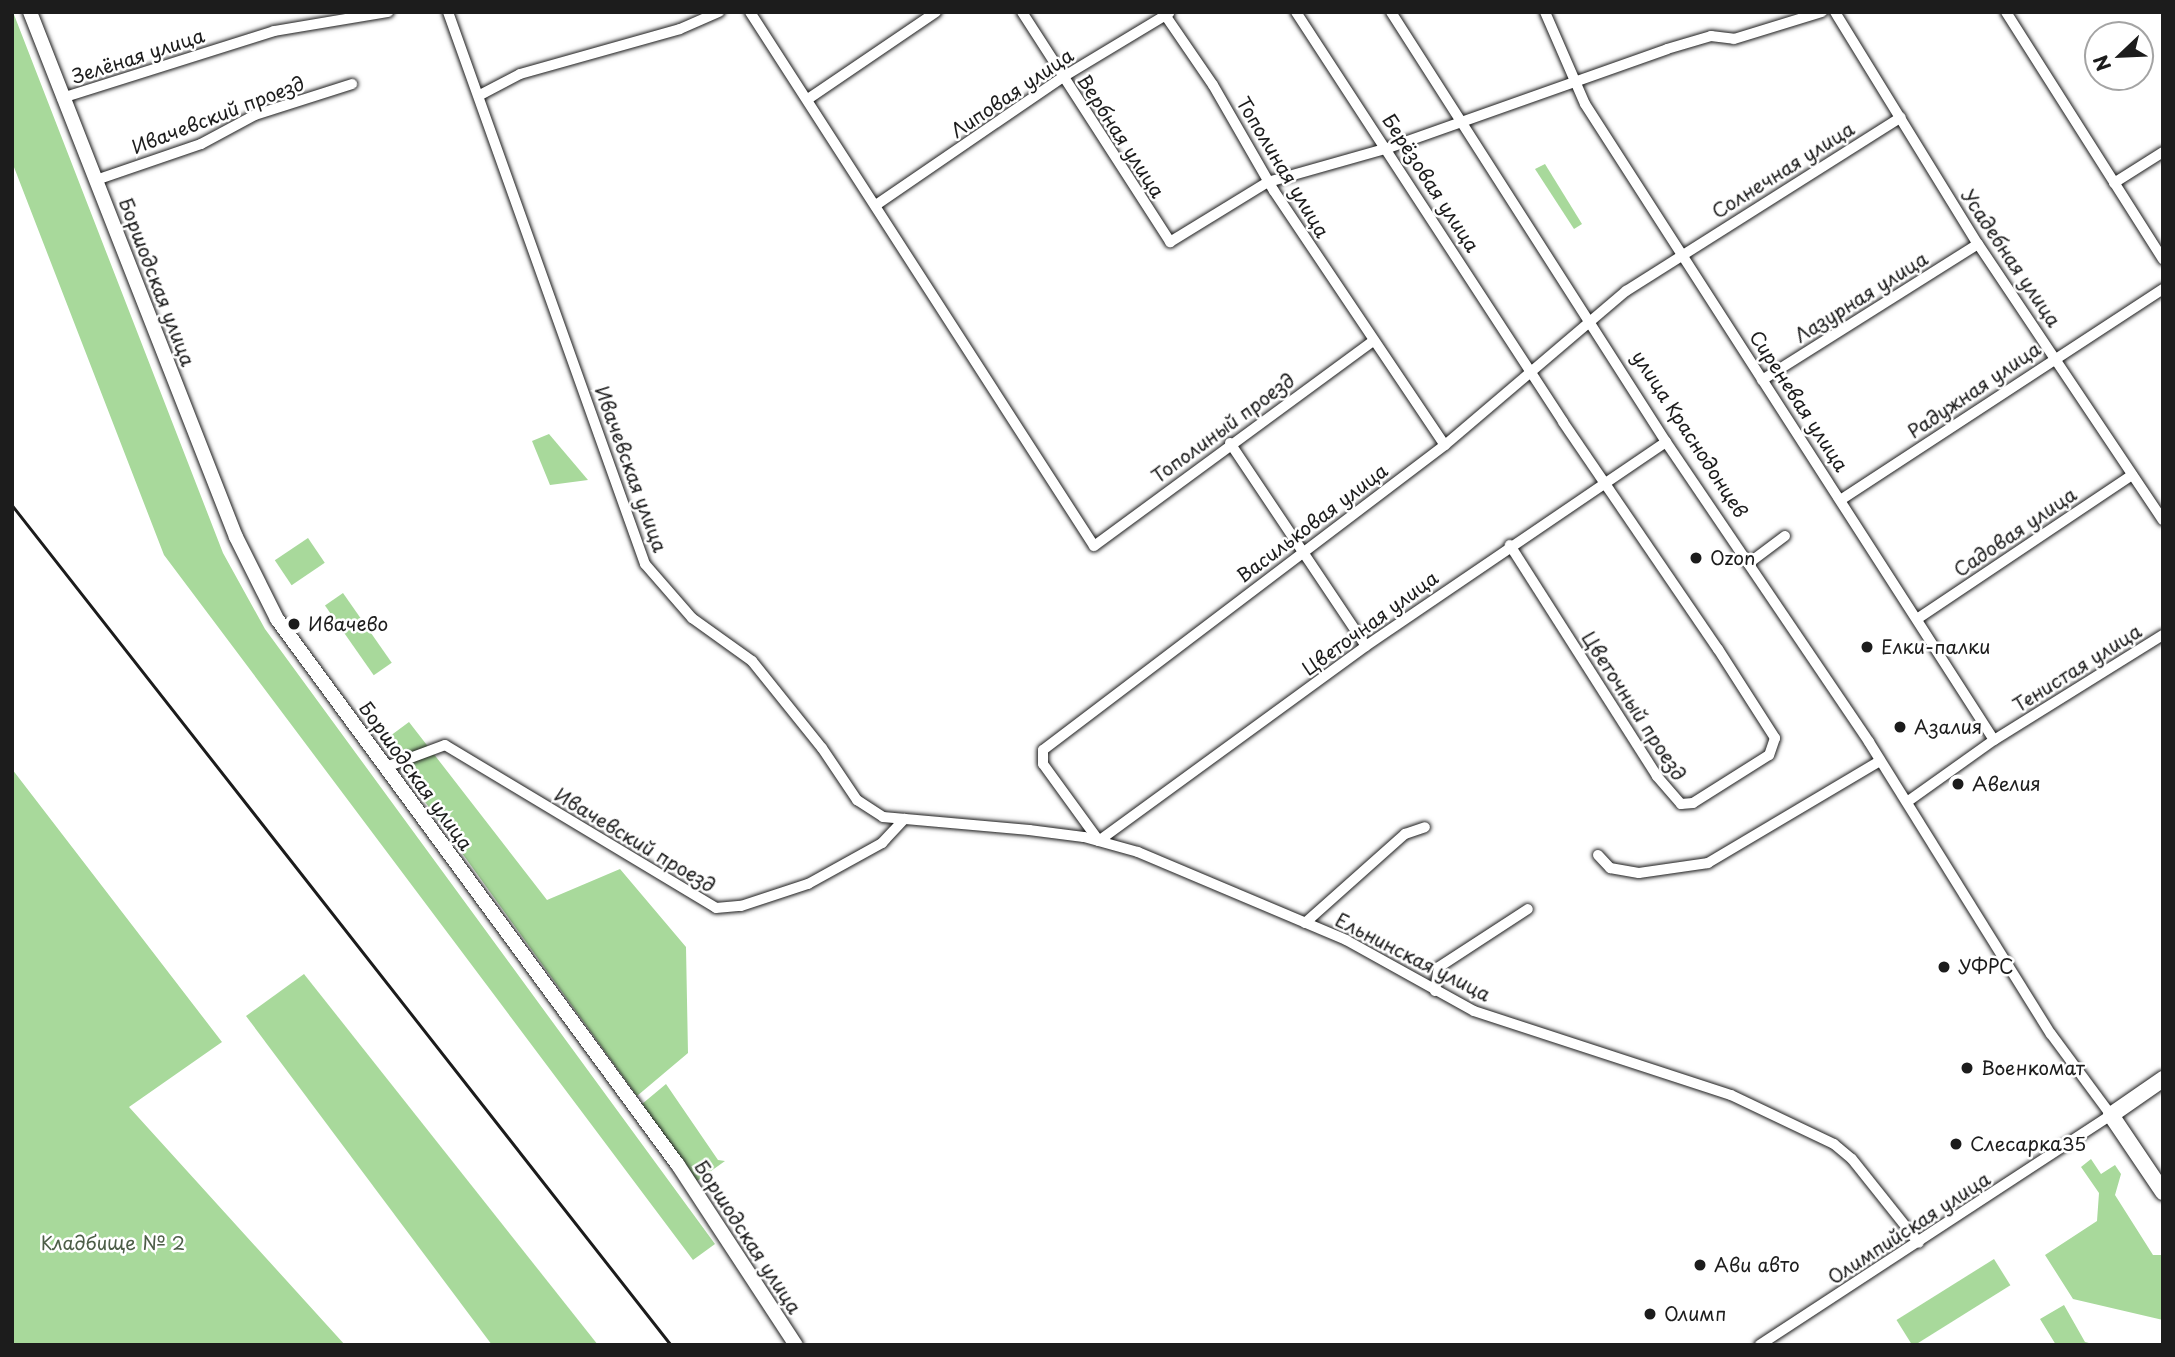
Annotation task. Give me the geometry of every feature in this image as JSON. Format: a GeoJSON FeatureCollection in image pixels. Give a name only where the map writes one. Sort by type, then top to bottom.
{"type":"FeatureCollection","features":[{"type":"Feature","properties":{"kind":"main road"},"geometry":{"type":"LineString","coordinates":[[2111,1115],[2163,1079]]}},
{"type":"Feature","properties":{"kind":"main road","name":"улица Краснодонцев"},"geometry":{"type":"LineString","coordinates":[[2111,1115],[2163,1192]]}},
{"type":"Feature","properties":{"kind":"street","name":"Боршодская улица"},"geometry":{"type":"LineString","coordinates":[[30,12],[249,565],[277,619],[678,1165],[796,1345]]}},
{"type":"Feature","properties":{"kind":"street","name":"Зелёная улица"},"geometry":{"type":"LineString","coordinates":[[62,98],[274,31],[388,12]]}},
{"type":"Feature","properties":{"kind":"street","name":"Ивачевская улица"},"geometry":{"type":"LineString","coordinates":[[448,12],[480,95],[645,564],[692,618],[752,661],[857,800],[883,817]]}},
{"type":"Feature","properties":{"kind":"street"},"geometry":{"type":"LineString","coordinates":[[480,95],[520,74],[680,29],[719,12]]}},
{"type":"Feature","properties":{"kind":"street"},"geometry":{"type":"LineString","coordinates":[[750,12],[876,205]]}},
{"type":"Feature","properties":{"kind":"street"},"geometry":{"type":"LineString","coordinates":[[808,99],[936,12]]}},
{"type":"Feature","properties":{"kind":"street","name":"Вербная улица"},"geometry":{"type":"LineString","coordinates":[[1021,12],[1170,242],[1268,182]]}},
{"type":"Feature","properties":{"kind":"street","name":"Берёзовая улица"},"geometry":{"type":"LineString","coordinates":[[1296,12],[1388,148],[1533,375]]}},
{"type":"Feature","properties":{"kind":"street","name":"улица Краснодонцев"},"geometry":{"type":"LineString","coordinates":[[1391,12],[1464,122],[1666,442],[1907,802],[2051,1034],[2111,1115]]}},
{"type":"Feature","properties":{"kind":"street","name":"Сиреневая улица"},"geometry":{"type":"LineString","coordinates":[[1545,12],[1574,82],[1994,740]]}},
{"type":"Feature","properties":{"kind":"street"},"geometry":{"type":"LineString","coordinates":[[1268,182],[1388,148],[1711,36],[1734,39],[1822,12]]}},
{"type":"Feature","properties":{"kind":"street","name":"Усадебная улица"},"geometry":{"type":"LineString","coordinates":[[1835,12],[1978,244],[2057,357],[2163,520]]}},
{"type":"Feature","properties":{"kind":"street"},"geometry":{"type":"LineString","coordinates":[[2006,12],[2163,259]]}},
{"type":"Feature","properties":{"kind":"street","name":"Липовая улица"},"geometry":{"type":"LineString","coordinates":[[876,205],[1063,78],[1166,13]]}},
{"type":"Feature","properties":{"kind":"street","name":"Тополиная улица"},"geometry":{"type":"LineString","coordinates":[[1166,13],[1213,85],[1268,182],[1445,446]]}},
{"type":"Feature","properties":{"kind":"street","name":"Ивачевский проезд"},"geometry":{"type":"LineString","coordinates":[[96,180],[201,144],[255,115],[352,84]]}},
{"type":"Feature","properties":{"kind":"street","name":"Солнечная улица"},"geometry":{"type":"LineString","coordinates":[[1683,252],[1900,117]]}},
{"type":"Feature","properties":{"kind":"street"},"geometry":{"type":"LineString","coordinates":[[2114,183],[2163,152]]}},
{"type":"Feature","properties":{"kind":"street","name":"Тополиный проезд"},"geometry":{"type":"LineString","coordinates":[[876,205],[1094,546],[1230,443],[1373,341]]}},
{"type":"Feature","properties":{"kind":"street","name":"Лазурная улица"},"geometry":{"type":"LineString","coordinates":[[1762,380],[1978,244]]}},
{"type":"Feature","properties":{"kind":"street","name":"Васильковая улица"},"geometry":{"type":"LineString","coordinates":[[1099,841],[1043,764],[1043,750],[1445,446],[1533,375],[1591,321],[1683,252]]}},
{"type":"Feature","properties":{"kind":"street","name":"Радужная улица"},"geometry":{"type":"LineString","coordinates":[[1842,499],[2163,289]]}},
{"type":"Feature","properties":{"kind":"street","name":"Цветочный проезд"},"geometry":{"type":"LineString","coordinates":[[1510,545],[1657,776],[1681,804],[1693,803],[1769,755],[1774,738],[1533,375]]}},
{"type":"Feature","properties":{"kind":"street","name":"Цветочная улица"},"geometry":{"type":"LineString","coordinates":[[1099,841],[1366,646],[1510,545],[1666,442]]}},
{"type":"Feature","properties":{"kind":"street"},"geometry":{"type":"LineString","coordinates":[[1230,443],[1366,646]]}},
{"type":"Feature","properties":{"kind":"street","name":"Садовая улица"},"geometry":{"type":"LineString","coordinates":[[1917,619],[2132,475]]}},
{"type":"Feature","properties":{"kind":"street"},"geometry":{"type":"LineString","coordinates":[[1749,563],[1785,536]]}},
{"type":"Feature","properties":{"kind":"street","name":"Тенистая улица"},"geometry":{"type":"LineString","coordinates":[[1907,802],[1994,740],[2163,635]]}},
{"type":"Feature","properties":{"kind":"street","name":"Ивачевский проезд"},"geometry":{"type":"LineString","coordinates":[[386,767],[445,745],[716,908],[741,906],[808,884],[882,843],[904,819]]}},
{"type":"Feature","properties":{"kind":"street"},"geometry":{"type":"LineString","coordinates":[[1598,855],[1610,868],[1639,873],[1708,863],[1880,761]]}},
{"type":"Feature","properties":{"kind":"street","name":"Ельнинская улица"},"geometry":{"type":"LineString","coordinates":[[883,817],[1099,841],[1138,852],[1360,948],[1474,1011],[1731,1095],[1815,1133],[1852,1159],[1919,1244]]}},
{"type":"Feature","properties":{"kind":"street"},"geometry":{"type":"LineString","coordinates":[[1305,923],[1405,834],[1425,827]]}},
{"type":"Feature","properties":{"kind":"street"},"geometry":{"type":"LineString","coordinates":[[1435,991],[1439,967],[1528,908]]}},
{"type":"Feature","properties":{"kind":"street","name":"Олимпийская улица"},"geometry":{"type":"LineString","coordinates":[[1760,1345],[1919,1244],[2111,1115]]}},
{"type":"Feature","properties":{"kind":"green space"},"geometry":{"type":"Polygon","coordinates":[[[13,12],[223,553],[265,629],[715,1244],[693,1260],[164,555],[12,162],[13,12]]]}},
{"type":"Feature","properties":{"kind":"green space"},"geometry":{"type":"Polygon","coordinates":[[[1545,164],[1582,224],[1574,229],[1535,169],[1545,164]]]}},
{"type":"Feature","properties":{"kind":"green space"},"geometry":{"type":"Polygon","coordinates":[[[549,434],[588,480],[550,485],[532,441],[549,434]]]}},
{"type":"Feature","properties":{"kind":"green space"},"geometry":{"type":"Polygon","coordinates":[[[308,538],[325,563],[292,585],[275,560],[308,538]]]}},
{"type":"Feature","properties":{"kind":"green space"},"geometry":{"type":"Polygon","coordinates":[[[343,593],[392,663],[374,675],[325,606],[343,593]]]}},
{"type":"Feature","properties":{"kind":"green space"},"geometry":{"type":"Polygon","coordinates":[[[409,722],[547,900],[620,869],[686,947],[688,1053],[637,1096],[382,742],[409,722]]]}},
{"type":"Feature","properties":{"kind":"green space","name":"Кладбище № 2"},"geometry":{"type":"Polygon","coordinates":[[[12,769],[222,1042],[129,1107],[345,1345],[12,1345],[12,769]]]}},
{"type":"Feature","properties":{"kind":"green space"},"geometry":{"type":"Polygon","coordinates":[[[304,974],[598,1345],[492,1345],[246,1016],[304,974]]]}},
{"type":"Feature","properties":{"kind":"green space"},"geometry":{"type":"Polygon","coordinates":[[[666,1084],[718,1160],[725,1161],[697,1181],[642,1104],[666,1084]]]}},
{"type":"Feature","properties":{"kind":"green space"},"geometry":{"type":"Polygon","coordinates":[[[2091,1159],[2101,1174],[2115,1165],[2121,1174],[2115,1195],[2153,1255],[2163,1255],[2163,1320],[2073,1299],[2045,1255],[2097,1221],[2099,1193],[2081,1167],[2091,1159]]]}},
{"type":"Feature","properties":{"kind":"green space"},"geometry":{"type":"Polygon","coordinates":[[[1994,1259],[2010,1285],[1915,1345],[1912,1345],[1896,1320],[1994,1259]]]}},
{"type":"Feature","properties":{"kind":"green space"},"geometry":{"type":"Polygon","coordinates":[[[2064,1305],[2085,1342],[2097,1345],[2056,1345],[2040,1319],[2064,1305]]]}},
{"type":"Feature","properties":{"kind":"railway"},"geometry":{"type":"LineString","coordinates":[[12,505],[671,1345]]}},
{"type":"Feature","properties":{"kind":"place","name":"Ozon"},"geometry":{"type":"Point","coordinates":[1696,558]}},
{"type":"Feature","properties":{"kind":"place","name":"Ивачево"},"geometry":{"type":"Point","coordinates":[294,624]}},
{"type":"Feature","properties":{"kind":"place","name":"Елки-палки"},"geometry":{"type":"Point","coordinates":[1867,647]}},
{"type":"Feature","properties":{"kind":"place","name":"Азалия"},"geometry":{"type":"Point","coordinates":[1900,727]}},
{"type":"Feature","properties":{"kind":"place","name":"Авелия"},"geometry":{"type":"Point","coordinates":[1958,784]}},
{"type":"Feature","properties":{"kind":"place","name":"УФРС"},"geometry":{"type":"Point","coordinates":[1944,967]}},
{"type":"Feature","properties":{"kind":"place","name":"Военкомат"},"geometry":{"type":"Point","coordinates":[1967,1068]}},
{"type":"Feature","properties":{"kind":"place","name":"Слесарка35"},"geometry":{"type":"Point","coordinates":[1956,1144]}},
{"type":"Feature","properties":{"kind":"place","name":"Ави авто"},"geometry":{"type":"Point","coordinates":[1700,1265]}},
{"type":"Feature","properties":{"kind":"place","name":"Олимп"},"geometry":{"type":"Point","coordinates":[1650,1314]}}]}
